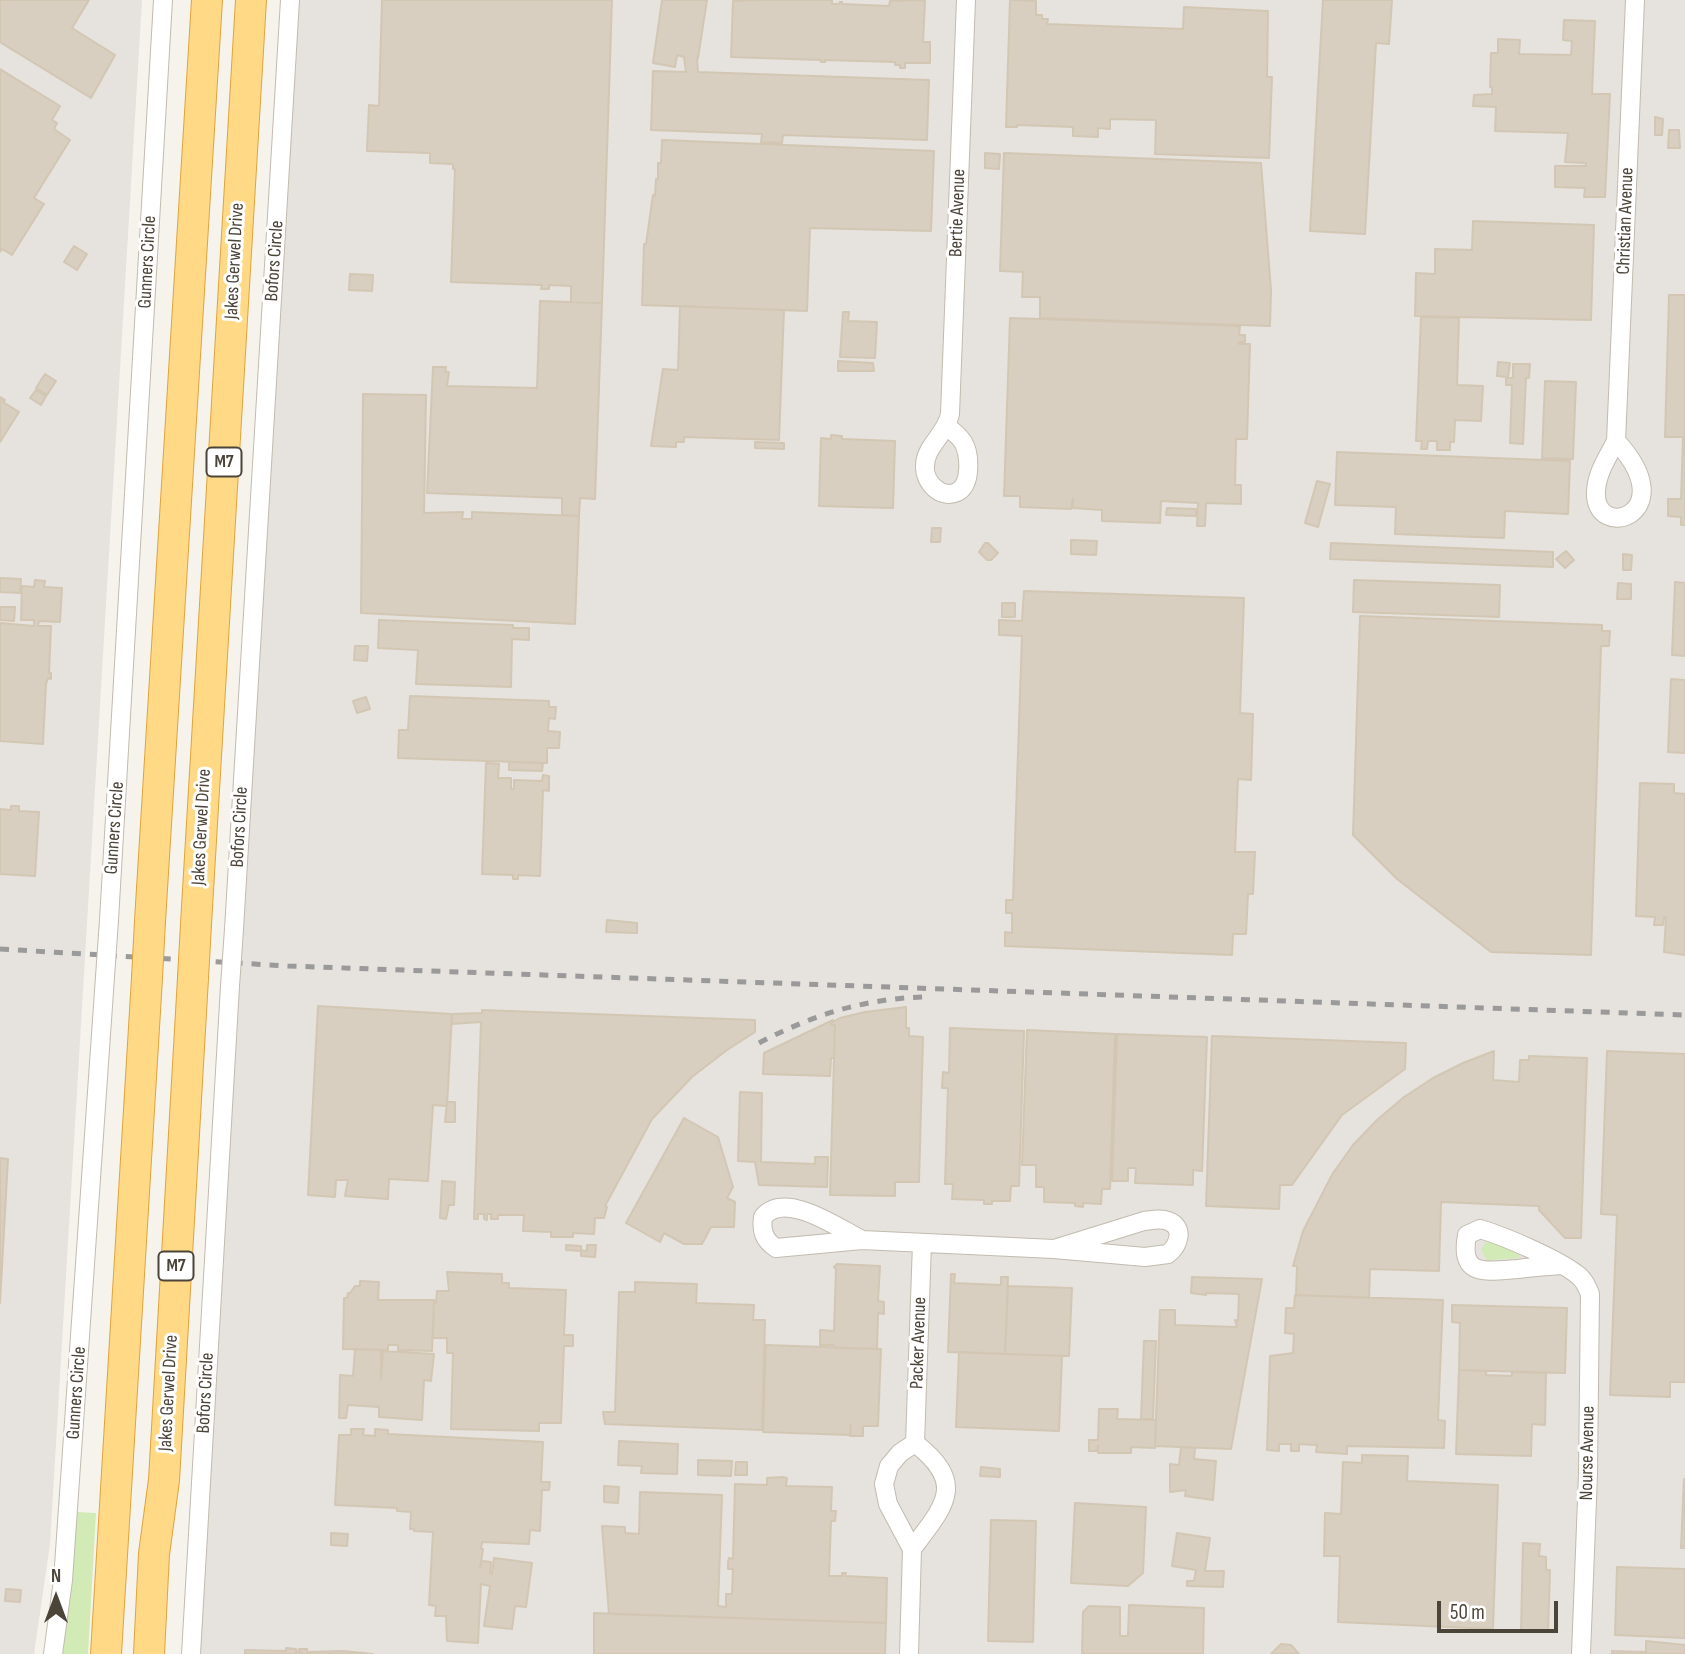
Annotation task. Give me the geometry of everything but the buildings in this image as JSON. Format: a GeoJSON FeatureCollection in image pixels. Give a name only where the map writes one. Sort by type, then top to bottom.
{"type":"FeatureCollection","features":[{"type":"Feature","properties":{"kind":"highway","name":"M7"},"geometry":{"type":"LineString","coordinates":[[106,1654],[206,0]]}},
{"type":"Feature","properties":{"kind":"highway","name":"Jakes Gerwel Drive"},"geometry":{"type":"LineString","coordinates":[[149,1654],[154,1554],[164,1480],[251,0]]}},
{"type":"Feature","properties":{"kind":"street","name":"Gunners Circle"},"geometry":{"type":"LineString","coordinates":[[53,1654],[63,1580],[109,920],[163,0]]}},
{"type":"Feature","properties":{"kind":"street","name":"Bofors Circle"},"geometry":{"type":"LineString","coordinates":[[191,1654],[290,0]]}},
{"type":"Feature","properties":{"kind":"street","name":"Bertie Avenue"},"geometry":{"type":"LineString","coordinates":[[947,427],[966,0]]}},
{"type":"Feature","properties":{"kind":"street","name":"Christian Avenue"},"geometry":{"type":"LineString","coordinates":[[1616,441],[1635,0]]}},
{"type":"Feature","properties":{"kind":"street"},"geometry":{"type":"LineString","coordinates":[[862,1240],[792,1207],[776,1207],[763,1217],[764,1236],[768,1243],[776,1248],[862,1240],[1054,1249],[1126,1256],[1159,1255],[1168,1254],[1174,1249],[1179,1242],[1179,1235],[1176,1226],[1169,1221],[1157,1219],[1054,1249]]}},
{"type":"Feature","properties":{"kind":"street","name":"Nourse Avenue"},"geometry":{"type":"LineString","coordinates":[[1562,1265],[1482,1272],[1469,1264],[1464,1250],[1467,1235],[1480,1229],[1495,1233],[1562,1265],[1581,1277],[1590,1294],[1588,1474],[1581,1654]]}},
{"type":"Feature","properties":{"kind":"street","name":"Packer Avenue"},"geometry":{"type":"LineString","coordinates":[[915,1443],[922,1243]]}},
{"type":"Feature","properties":{"kind":"street"},"geometry":{"type":"LineString","coordinates":[[909,1654],[912,1549],[888,1504],[884,1484],[889,1466],[900,1453],[915,1443],[944,1472],[947,1486],[944,1502],[912,1549]]}},
{"type":"Feature","properties":{"kind":"shaded area"},"geometry":{"type":"Polygon","coordinates":[[[0,0],[142,0],[50,1544],[34,1654],[0,1654],[0,0]]]}},
{"type":"Feature","properties":{"kind":"shaded area"},"geometry":{"type":"Polygon","coordinates":[[[299,0],[1685,0],[1685,1654],[199,1654],[299,0]]]}},
{"type":"Feature","properties":{"kind":"green space"},"geometry":{"type":"Polygon","coordinates":[[[1493,1242],[1518,1253],[1519,1258],[1487,1260],[1481,1250],[1485,1243],[1493,1242]]]}},
{"type":"Feature","properties":{"kind":"green space"},"geometry":{"type":"Polygon","coordinates":[[[76,1512],[96,1513],[88,1654],[61,1654],[76,1512]]]}},
{"type":"Feature","properties":{"kind":"railway"},"geometry":{"type":"LineString","coordinates":[[0,949],[288,966],[1685,1015]]}},
{"type":"Feature","properties":{"kind":"railway"},"geometry":{"type":"LineString","coordinates":[[759,1043],[799,1024],[840,1010],[882,1001],[926,997]]}}]}
